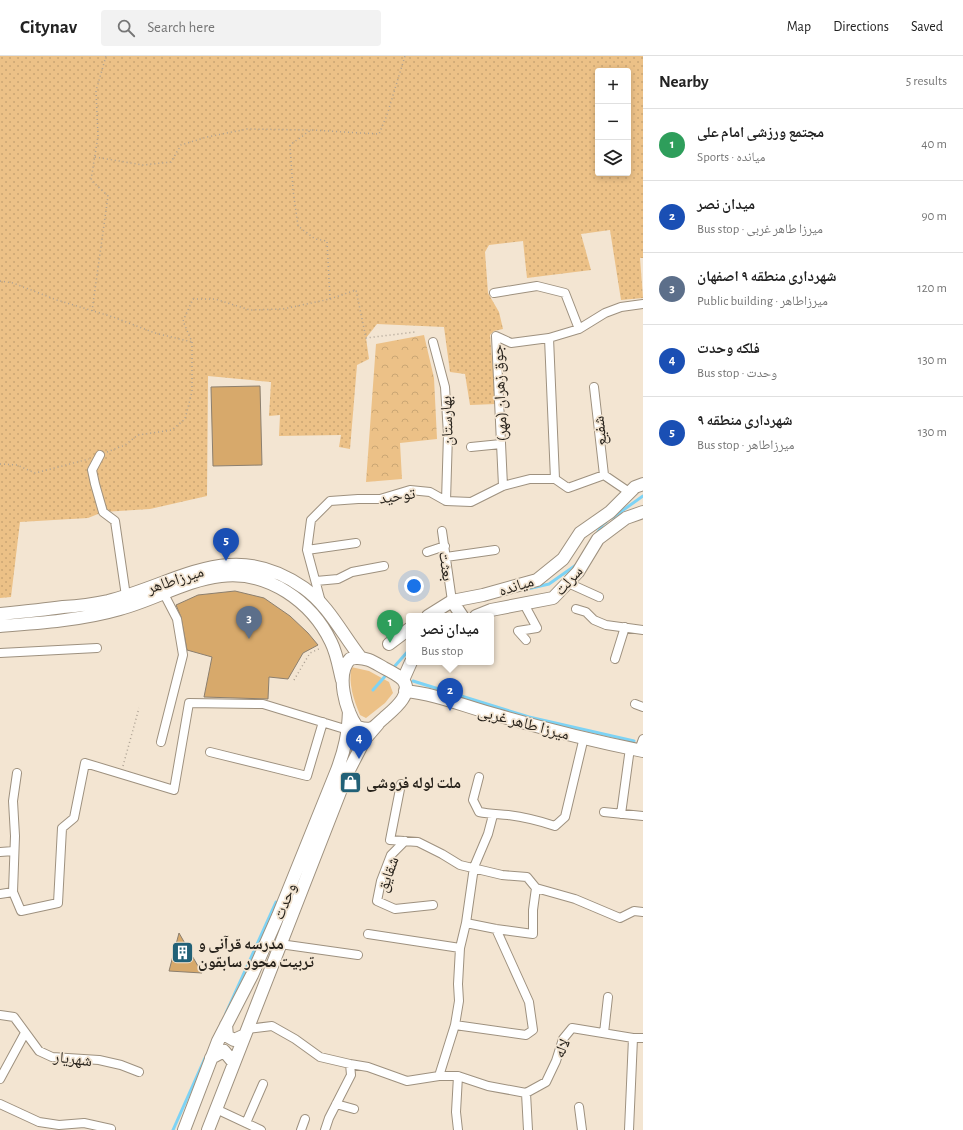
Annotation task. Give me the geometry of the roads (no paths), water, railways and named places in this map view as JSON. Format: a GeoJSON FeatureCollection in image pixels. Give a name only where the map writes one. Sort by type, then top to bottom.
{"type":"FeatureCollection","features":[{"type":"Feature","properties":{"kind":"main road","name":"میانده"},"geometry":{"type":"LineString","coordinates":[[437,613],[456,607],[483,595],[537,580],[563,559],[580,533],[610,512],[635,487],[643,484]]}},
{"type":"Feature","properties":{"kind":"main road","name":"سرلت"},"geometry":{"type":"LineString","coordinates":[[484,613],[491,610],[553,598],[578,572],[598,539],[626,518],[643,512]]}},
{"type":"Feature","properties":{"kind":"main road","name":"میرزاطاهر"},"geometry":{"type":"LineString","coordinates":[[0,614],[94,604],[126,596],[205,568],[238,564],[256,566],[276,571],[304,588],[321,602],[334,618],[361,658]]}},
{"type":"Feature","properties":{"kind":"main road","name":"میرزاطاهر"},"geometry":{"type":"LineString","coordinates":[[0,626],[99,614],[143,602],[200,581],[222,575],[238,575],[272,584],[302,602],[313,614],[332,643],[342,680]]}},
{"type":"Feature","properties":{"kind":"main road"},"geometry":{"type":"LineString","coordinates":[[389,644],[406,635]]}},
{"type":"Feature","properties":{"kind":"main road"},"geometry":{"type":"LineString","coordinates":[[404,685],[370,660],[361,658],[350,659],[344,668],[342,680],[349,711],[356,727],[364,729],[371,728],[378,724],[398,706],[410,665]]}},
{"type":"Feature","properties":{"kind":"main road","name":"میرزا طاهر غربی"},"geometry":{"type":"LineString","coordinates":[[404,685],[497,716],[584,738],[639,747]]}},
{"type":"Feature","properties":{"kind":"main road","name":"وحدت"},"geometry":{"type":"LineString","coordinates":[[184,1130],[211,1058],[252,975],[278,916],[339,764],[344,750],[348,730],[349,711]]}},
{"type":"Feature","properties":{"kind":"main road","name":"وحدت"},"geometry":{"type":"LineString","coordinates":[[208,1130],[347,774],[365,740],[378,724]]}},
{"type":"Feature","properties":{"kind":"main road"},"geometry":{"type":"LineString","coordinates":[[226,1025],[227,1036],[234,1040],[246,1032]]}},
{"type":"Feature","properties":{"kind":"main road"},"geometry":{"type":"LineString","coordinates":[[211,1058],[224,1051],[234,1063]]}},
{"type":"Feature","properties":{"kind":"street"},"geometry":{"type":"LineString","coordinates":[[494,293],[537,286],[566,293],[579,329]]}},
{"type":"Feature","properties":{"kind":"street","name":"جوق زهران (مهر)"},"geometry":{"type":"LineString","coordinates":[[503,486],[496,336],[511,343],[549,338],[579,329],[605,313],[621,307],[643,304]]}},
{"type":"Feature","properties":{"kind":"street"},"geometry":{"type":"LineString","coordinates":[[549,338],[556,479]]}},
{"type":"Feature","properties":{"kind":"street","name":"بهارستان"},"geometry":{"type":"LineString","coordinates":[[433,342],[445,387],[448,434],[446,501]]}},
{"type":"Feature","properties":{"kind":"street","name":"شفیع"},"geometry":{"type":"LineString","coordinates":[[594,387],[604,475]]}},
{"type":"Feature","properties":{"kind":"street"},"geometry":{"type":"LineString","coordinates":[[471,446],[501,444]]}},
{"type":"Feature","properties":{"kind":"street"},"geometry":{"type":"LineString","coordinates":[[100,455],[92,470],[103,512],[115,521],[126,596]]}},
{"type":"Feature","properties":{"kind":"street"},"geometry":{"type":"LineString","coordinates":[[604,475],[629,492]]}},
{"type":"Feature","properties":{"kind":"street","name":"توحید"},"geometry":{"type":"LineString","coordinates":[[321,602],[307,550],[311,520],[330,501],[380,499],[410,490],[430,492],[446,501],[471,502],[503,486],[530,479],[556,479],[568,488],[604,475]]}},
{"type":"Feature","properties":{"kind":"street","name":"بعثت"},"geometry":{"type":"LineString","coordinates":[[442,531],[456,607]]}},
{"type":"Feature","properties":{"kind":"street"},"geometry":{"type":"LineString","coordinates":[[307,550],[356,543]]}},
{"type":"Feature","properties":{"kind":"street"},"geometry":{"type":"LineString","coordinates":[[427,552],[444,546]]}},
{"type":"Feature","properties":{"kind":"street"},"geometry":{"type":"LineString","coordinates":[[446,557],[496,550]]}},
{"type":"Feature","properties":{"kind":"street"},"geometry":{"type":"LineString","coordinates":[[316,580],[338,579],[352,572],[384,566]]}},
{"type":"Feature","properties":{"kind":"street"},"geometry":{"type":"LineString","coordinates":[[568,583],[599,597]]}},
{"type":"Feature","properties":{"kind":"street"},"geometry":{"type":"LineString","coordinates":[[161,742],[183,655],[176,619],[164,594]]}},
{"type":"Feature","properties":{"kind":"street"},"geometry":{"type":"LineString","coordinates":[[524,604],[537,628],[518,631],[526,640]]}},
{"type":"Feature","properties":{"kind":"street"},"geometry":{"type":"LineString","coordinates":[[576,609],[586,612],[594,620],[606,625],[643,630]]}},
{"type":"Feature","properties":{"kind":"street"},"geometry":{"type":"LineString","coordinates":[[615,659],[625,627]]}},
{"type":"Feature","properties":{"kind":"street"},"geometry":{"type":"LineString","coordinates":[[0,653],[97,648]]}},
{"type":"Feature","properties":{"kind":"street"},"geometry":{"type":"LineString","coordinates":[[17,773],[13,801],[15,836],[13,892],[21,912],[58,904],[62,828],[74,818],[85,763],[174,790],[189,703],[263,704],[348,730]]}},
{"type":"Feature","properties":{"kind":"street"},"geometry":{"type":"LineString","coordinates":[[210,752],[307,776],[323,722]]}},
{"type":"Feature","properties":{"kind":"street"},"geometry":{"type":"LineString","coordinates":[[479,777],[473,800],[479,812],[493,815],[507,814],[532,819],[555,826],[564,817],[584,738]]}},
{"type":"Feature","properties":{"kind":"street"},"geometry":{"type":"LineString","coordinates":[[621,814],[639,747]]}},
{"type":"Feature","properties":{"kind":"street"},"geometry":{"type":"LineString","coordinates":[[401,784],[390,840],[418,842],[460,865],[474,867],[502,875],[527,877],[536,888],[575,899],[620,918],[634,911],[643,912]]}},
{"type":"Feature","properties":{"kind":"street"},"geometry":{"type":"LineString","coordinates":[[604,812],[643,816]]}},
{"type":"Feature","properties":{"kind":"street"},"geometry":{"type":"LineString","coordinates":[[438,1076],[455,1025],[459,1001],[458,984],[460,948],[466,923],[474,867],[488,834],[493,815]]}},
{"type":"Feature","properties":{"kind":"street","name":"شقایق"},"geometry":{"type":"LineString","coordinates":[[405,841],[391,855],[381,881],[377,901],[395,909],[433,905]]}},
{"type":"Feature","properties":{"kind":"street"},"geometry":{"type":"LineString","coordinates":[[0,852],[14,851]]}},
{"type":"Feature","properties":{"kind":"street"},"geometry":{"type":"LineString","coordinates":[[466,923],[533,934],[533,910],[536,888]]}},
{"type":"Feature","properties":{"kind":"street"},"geometry":{"type":"LineString","coordinates":[[0,894],[13,892]]}},
{"type":"Feature","properties":{"kind":"street"},"geometry":{"type":"LineString","coordinates":[[455,1025],[526,1035],[533,1030],[529,1002],[496,929]]}},
{"type":"Feature","properties":{"kind":"street"},"geometry":{"type":"LineString","coordinates":[[368,934],[460,948]]}},
{"type":"Feature","properties":{"kind":"street"},"geometry":{"type":"LineString","coordinates":[[280,944],[358,955]]}},
{"type":"Feature","properties":{"kind":"street"},"geometry":{"type":"LineString","coordinates":[[604,1033],[608,997]]}},
{"type":"Feature","properties":{"kind":"street","name":"شهریار"},"geometry":{"type":"LineString","coordinates":[[0,1015],[14,1017],[39,1051],[52,1057],[99,1060],[121,1065],[139,1072]]}},
{"type":"Feature","properties":{"kind":"street"},"geometry":{"type":"LineString","coordinates":[[246,1032],[272,1026],[320,1056],[368,1067],[407,1081],[438,1076],[458,1076],[488,1086],[526,1093],[528,1130]]}},
{"type":"Feature","properties":{"kind":"street","name":"لاله"},"geometry":{"type":"LineString","coordinates":[[526,1093],[546,1082],[556,1061],[563,1038],[572,1028],[633,1038],[643,1038]]}},
{"type":"Feature","properties":{"kind":"street"},"geometry":{"type":"LineString","coordinates":[[0,1080],[25,1033]]}},
{"type":"Feature","properties":{"kind":"street"},"geometry":{"type":"LineString","coordinates":[[628,1130],[633,1038]]}},
{"type":"Feature","properties":{"kind":"street"},"geometry":{"type":"LineString","coordinates":[[325,1130],[329,1118],[351,1075],[350,1064]]}},
{"type":"Feature","properties":{"kind":"street"},"geometry":{"type":"LineString","coordinates":[[458,1076],[456,1112],[458,1130]]}},
{"type":"Feature","properties":{"kind":"street"},"geometry":{"type":"LineString","coordinates":[[246,1124],[263,1084]]}},
{"type":"Feature","properties":{"kind":"street"},"geometry":{"type":"LineString","coordinates":[[0,1104],[39,1122],[59,1125],[84,1123],[112,1128]]}},
{"type":"Feature","properties":{"kind":"street"},"geometry":{"type":"LineString","coordinates":[[336,1104],[354,1109]]}},
{"type":"Feature","properties":{"kind":"street"},"geometry":{"type":"LineString","coordinates":[[579,1107],[582,1130]]}},
{"type":"Feature","properties":{"kind":"street"},"geometry":{"type":"LineString","coordinates":[[216,1109],[261,1130]]}},
{"type":"Feature","properties":{"kind":"street"},"geometry":{"type":"LineString","coordinates":[[301,1130],[304,1118]]}},
{"type":"Feature","properties":{"kind":"waterway"},"geometry":{"type":"LineString","coordinates":[[612,518],[643,496]]}},
{"type":"Feature","properties":{"kind":"waterway"},"geometry":{"type":"LineString","coordinates":[[596,535],[606,522]]}},
{"type":"Feature","properties":{"kind":"waterway"},"geometry":{"type":"LineString","coordinates":[[523,590],[549,584],[576,565]]}},
{"type":"Feature","properties":{"kind":"waterway"},"geometry":{"type":"LineString","coordinates":[[394,667],[406,653]]}},
{"type":"Feature","properties":{"kind":"waterway"},"geometry":{"type":"LineString","coordinates":[[373,690],[387,674]]}},
{"type":"Feature","properties":{"kind":"waterway"},"geometry":{"type":"LineString","coordinates":[[413,681],[529,717],[634,741]]}},
{"type":"Feature","properties":{"kind":"waterway"},"geometry":{"type":"LineString","coordinates":[[226,1013],[276,902]]}},
{"type":"Feature","properties":{"kind":"waterway"},"geometry":{"type":"LineString","coordinates":[[173,1130],[205,1058]]}},
{"type":"Feature","properties":{"kind":"place","name":"شهرداری منطقه ۹"},"geometry":{"type":"Point","coordinates":[226,561]}},
{"type":"Feature","properties":{"kind":"place","name":"شهرداری منطقه ۹ اصفهان"},"geometry":{"type":"Point","coordinates":[249,639]}},
{"type":"Feature","properties":{"kind":"place","name":"مجتمع ورزشی امام علی"},"geometry":{"type":"Point","coordinates":[390,643]}},
{"type":"Feature","properties":{"kind":"place","name":"میدان نصر"},"geometry":{"type":"Point","coordinates":[450,711]}},
{"type":"Feature","properties":{"kind":"place","name":"فلکه وحدت"},"geometry":{"type":"Point","coordinates":[359,759]}},
{"type":"Feature","properties":{"kind":"place","name":"ملت لوله فروشی"},"geometry":{"type":"Point","coordinates":[351,782]}},
{"type":"Feature","properties":{"kind":"place","name":"مدرسه قرآنی و تربیت محور سابقون"},"geometry":{"type":"Point","coordinates":[182,952]}}]}
